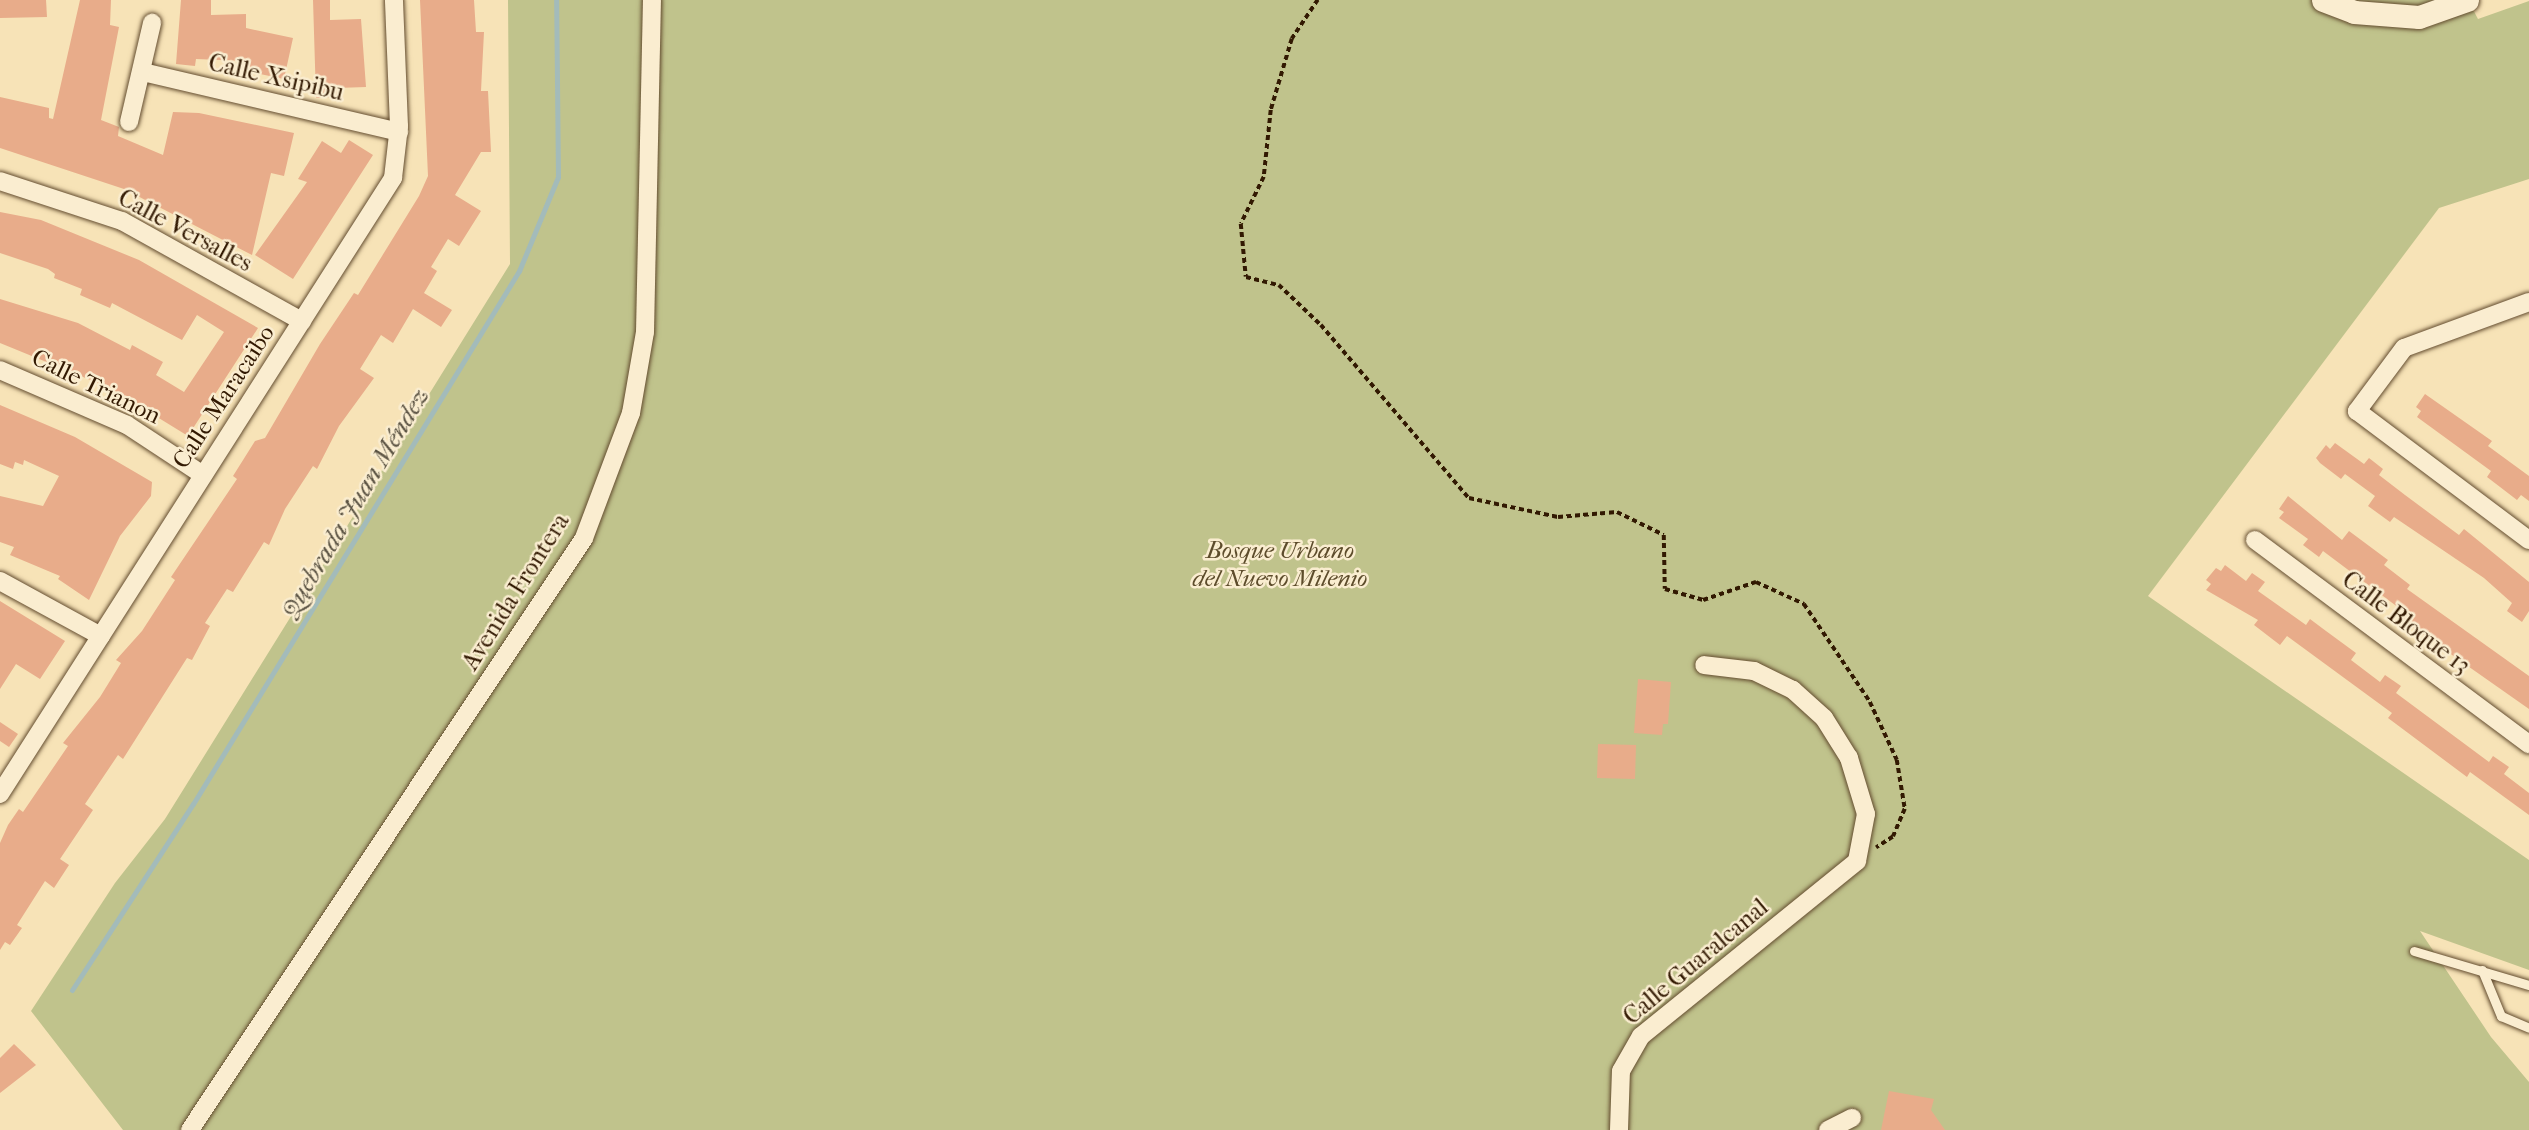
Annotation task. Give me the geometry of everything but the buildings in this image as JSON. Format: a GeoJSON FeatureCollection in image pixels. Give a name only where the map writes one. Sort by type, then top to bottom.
{"type":"FeatureCollection","features":[{"type":"Feature","properties":{"kind":"street","name":"Calle Maracaibo"},"geometry":{"type":"LineString","coordinates":[[2,788],[393,178],[399,132],[394,0]]}},
{"type":"Feature","properties":{"kind":"street","name":"Avenida Frontera"},"geometry":{"type":"LineString","coordinates":[[190,1130],[584,538],[631,413],[645,332],[652,0]]}},
{"type":"Feature","properties":{"kind":"street"},"geometry":{"type":"LineString","coordinates":[[2323,0],[2354,12],[2419,17],[2467,0]]}},
{"type":"Feature","properties":{"kind":"street"},"geometry":{"type":"LineString","coordinates":[[129,121],[143,72],[152,23]]}},
{"type":"Feature","properties":{"kind":"street","name":"Calle Xsipibu"},"geometry":{"type":"LineString","coordinates":[[143,72],[399,132]]}},
{"type":"Feature","properties":{"kind":"street","name":"Calle Versalles"},"geometry":{"type":"LineString","coordinates":[[0,181],[122,221],[302,321]]}},
{"type":"Feature","properties":{"kind":"street"},"geometry":{"type":"LineString","coordinates":[[2529,302],[2404,348],[2357,411],[2529,540]]}},
{"type":"Feature","properties":{"kind":"street","name":"Calle Trianon"},"geometry":{"type":"LineString","coordinates":[[0,370],[127,425],[203,475]]}},
{"type":"Feature","properties":{"kind":"street","name":"Calle Bloque 13"},"geometry":{"type":"LineString","coordinates":[[2255,540],[2529,744]]}},
{"type":"Feature","properties":{"kind":"street"},"geometry":{"type":"LineString","coordinates":[[0,581],[101,636]]}},
{"type":"Feature","properties":{"kind":"street"},"geometry":{"type":"LineString","coordinates":[[1704,665],[1754,671],[1793,690],[1824,719],[1849,758],[1866,814],[1857,861]]}},
{"type":"Feature","properties":{"kind":"street","name":"Calle Guaralcanal"},"geometry":{"type":"LineString","coordinates":[[1619,1130],[1621,1071],[1641,1036],[1857,861]]}},
{"type":"Feature","properties":{"kind":"street"},"geometry":{"type":"LineString","coordinates":[[1828,1130],[1852,1118]]}},
{"type":"Feature","properties":{"kind":"lane"},"geometry":{"type":"LineString","coordinates":[[2414,951],[2529,985]]}},
{"type":"Feature","properties":{"kind":"lane"},"geometry":{"type":"LineString","coordinates":[[2482,970],[2501,1016],[2529,1028]]}},
{"type":"Feature","properties":{"kind":"path"},"geometry":{"type":"LineString","coordinates":[[1318,0],[1292,39],[1271,110],[1264,177],[1241,224],[1246,277],[1279,285],[1321,325],[1469,498],[1558,517],[1617,512],[1664,535],[1665,589],[1703,600],[1756,582],[1804,604],[1870,702],[1897,760],[1905,809],[1893,837],[1857,861]]}},
{"type":"Feature","properties":{"kind":"green space","name":"Bosque Urbano del Nuevo Milenio"},"geometry":{"type":"Polygon","coordinates":[[[508,0],[2468,0],[2478,19],[2529,1],[2529,179],[2439,208],[2148,596],[2529,860],[2529,970],[2420,931],[2491,1037],[2529,1082],[2529,1130],[123,1130],[31,1011],[115,883],[165,819],[510,264],[508,0]]]}},
{"type":"Feature","properties":{"kind":"waterway","name":"Quebrada Juan Méndez"},"geometry":{"type":"LineString","coordinates":[[72,990],[193,804],[519,271],[558,177],[556,0]]}}]}
